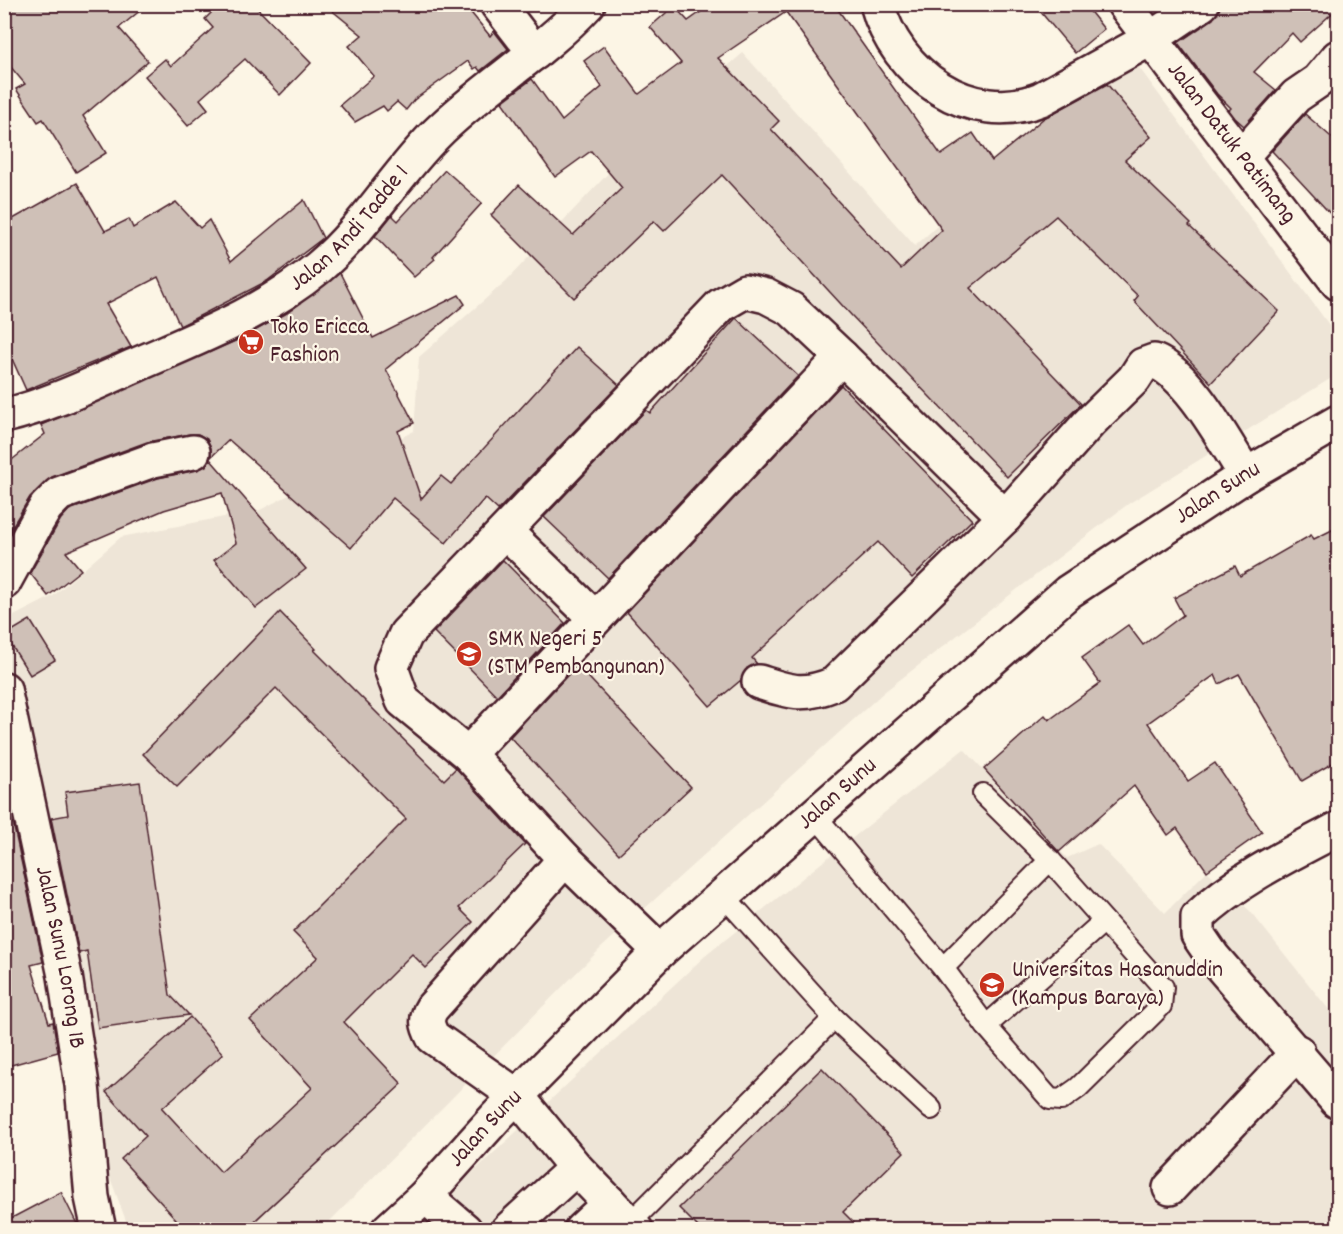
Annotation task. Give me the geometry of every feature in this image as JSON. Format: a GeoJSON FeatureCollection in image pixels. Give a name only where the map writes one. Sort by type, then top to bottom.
{"type":"FeatureCollection","features":[{"type":"Feature","properties":{"kind":"street"},"geometry":{"type":"LineString","coordinates":[[497,4],[535,53]]}},
{"type":"Feature","properties":{"kind":"street","name":"Jalan Andi Tadde 1"},"geometry":{"type":"LineString","coordinates":[[7,407],[54,401],[259,310],[280,296],[319,267],[356,230],[435,135],[466,106],[535,53],[588,4]]}},
{"type":"Feature","properties":{"kind":"street"},"geometry":{"type":"LineString","coordinates":[[877,4],[880,16],[901,52],[935,88],[955,98],[980,106],[1024,105],[1033,102],[1150,39],[1202,4]]}},
{"type":"Feature","properties":{"kind":"street","name":"Jalan Datuk Patimang"},"geometry":{"type":"LineString","coordinates":[[1124,4],[1338,283]]}},
{"type":"Feature","properties":{"kind":"street"},"geometry":{"type":"LineString","coordinates":[[1242,156],[1296,96],[1318,81],[1338,57]]}},
{"type":"Feature","properties":{"kind":"street"},"geometry":{"type":"LineString","coordinates":[[660,951],[565,859],[468,754],[403,701],[391,668],[406,634],[721,305],[745,291],[766,296],[791,309],[1005,517]]}},
{"type":"Feature","properties":{"kind":"street"},"geometry":{"type":"LineString","coordinates":[[468,754],[842,357]]}},
{"type":"Feature","properties":{"kind":"street"},"geometry":{"type":"LineString","coordinates":[[759,682],[796,693],[814,692],[834,684],[1005,517],[1089,423],[1134,379],[1143,365],[1154,361],[1167,366],[1185,383],[1246,475]]}},
{"type":"Feature","properties":{"kind":"street","name":"Jalan Sunu"},"geometry":{"type":"LineString","coordinates":[[388,1230],[425,1196],[517,1096],[660,951],[1068,592],[1246,475],[1338,422]]}},
{"type":"Feature","properties":{"kind":"street"},"geometry":{"type":"LineString","coordinates":[[4,582],[37,522],[59,494],[153,460],[193,452]]}},
{"type":"Feature","properties":{"kind":"street"},"geometry":{"type":"LineString","coordinates":[[506,532],[595,618]]}},
{"type":"Feature","properties":{"kind":"street","name":"Jalan Sunu Lorong 1B"},"geometry":{"type":"LineString","coordinates":[[4,689],[65,976],[82,1084],[92,1197],[99,1230]]}},
{"type":"Feature","properties":{"kind":"street"},"geometry":{"type":"LineString","coordinates":[[1337,1101],[1213,957],[1198,935],[1198,917],[1216,900],[1338,829]]}},
{"type":"Feature","properties":{"kind":"street"},"geometry":{"type":"LineString","coordinates":[[565,859],[427,1016],[433,1037],[517,1096],[576,1168],[625,1219],[581,1230]]}},
{"type":"Feature","properties":{"kind":"street"},"geometry":{"type":"LineString","coordinates":[[1170,1188],[1298,1053]]}},
{"type":"Feature","properties":{"kind":"street"},"geometry":{"type":"LineString","coordinates":[[508,1230],[576,1168]]}},
{"type":"Feature","properties":{"kind":"street"},"geometry":{"type":"LineString","coordinates":[[425,1196],[465,1230]]}},
{"type":"Feature","properties":{"kind":"lane"},"geometry":{"type":"LineString","coordinates":[[814,814],[943,968],[986,1026],[1050,1099],[1062,1100],[1078,1088],[1161,1006],[1164,997],[1163,987],[1050,860],[982,794]]}},
{"type":"Feature","properties":{"kind":"lane"},"geometry":{"type":"LineString","coordinates":[[943,968],[1050,860]]}},
{"type":"Feature","properties":{"kind":"lane"},"geometry":{"type":"LineString","coordinates":[[723,896],[834,1018],[931,1109]]}},
{"type":"Feature","properties":{"kind":"lane"},"geometry":{"type":"LineString","coordinates":[[986,1026],[1103,922]]}},
{"type":"Feature","properties":{"kind":"lane"},"geometry":{"type":"LineString","coordinates":[[625,1219],[834,1018]]}},
{"type":"Feature","properties":{"kind":"shaded area","name":"SMK Negeri 5 (STM Pembangunan)"},"geometry":{"type":"Polygon","coordinates":[[[743,53],[915,246],[1129,54],[1338,337],[1338,374],[1128,504],[884,692],[601,948],[322,1229],[129,1229],[101,1153],[5,681],[6,620],[53,596],[121,537],[260,510],[414,431],[419,357],[506,281],[637,143],[743,53]]]}},
{"type":"Feature","properties":{"kind":"shaded area","name":"Universitas Hasanuddin (Kampus Baraya)"},"geometry":{"type":"Polygon","coordinates":[[[964,749],[1067,858],[1098,844],[1165,913],[1207,871],[1250,911],[1334,1016],[1338,1013],[1338,1229],[411,1230],[705,956],[964,749]]]}},
{"type":"Feature","properties":{"kind":"building"},"geometry":{"type":"Polygon","coordinates":[[[18,4],[148,4],[119,28],[148,61],[83,116],[106,153],[76,172],[43,119],[38,122],[16,89],[25,84],[4,59],[4,17],[18,4]]]}},
{"type":"Feature","properties":{"kind":"building"},"geometry":{"type":"Polygon","coordinates":[[[220,4],[253,4],[311,63],[280,95],[245,59],[200,99],[208,109],[188,126],[145,76],[165,59],[171,66],[213,28],[205,19],[220,4]]]}},
{"type":"Feature","properties":{"kind":"building"},"geometry":{"type":"Polygon","coordinates":[[[324,4],[464,4],[490,36],[494,31],[508,49],[480,71],[477,67],[474,69],[468,61],[414,100],[406,110],[397,102],[387,111],[383,106],[355,122],[340,105],[374,76],[349,46],[362,35],[324,4]]]}},
{"type":"Feature","properties":{"kind":"building"},"geometry":{"type":"Polygon","coordinates":[[[712,4],[834,4],[941,155],[973,133],[992,161],[1044,118],[1107,84],[1151,137],[1125,160],[1191,224],[1189,226],[1279,311],[1211,383],[1134,301],[1138,296],[1056,216],[970,288],[1081,404],[1007,477],[852,316],[722,175],[664,231],[654,221],[574,298],[491,215],[519,185],[573,235],[622,188],[591,151],[555,177],[502,102],[532,79],[562,121],[602,87],[584,61],[604,46],[639,94],[681,63],[650,27],[674,6],[688,21],[712,4]],[[786,12],[718,58],[779,121],[771,129],[901,269],[942,230],[786,12]]]}},
{"type":"Feature","properties":{"kind":"building"},"geometry":{"type":"Polygon","coordinates":[[[1034,4],[1084,4],[1104,29],[1075,53],[1034,4]]]}},
{"type":"Feature","properties":{"kind":"building"},"geometry":{"type":"Polygon","coordinates":[[[1220,4],[1338,4],[1338,8],[1300,42],[1292,33],[1254,72],[1276,90],[1244,126],[1235,118],[1229,110],[1231,108],[1217,94],[1178,43],[1213,19],[1220,4]]]}},
{"type":"Feature","properties":{"kind":"building"},"geometry":{"type":"Polygon","coordinates":[[[1305,114],[1338,143],[1338,222],[1272,151],[1305,114]]]}},
{"type":"Feature","properties":{"kind":"building"},"geometry":{"type":"Polygon","coordinates":[[[445,170],[482,203],[433,257],[435,259],[414,277],[375,236],[392,215],[398,221],[445,170]]]}},
{"type":"Feature","properties":{"kind":"building"},"geometry":{"type":"Polygon","coordinates":[[[77,183],[105,231],[129,219],[133,228],[176,202],[200,228],[209,220],[231,261],[304,200],[323,238],[267,281],[180,326],[158,277],[106,304],[131,347],[26,390],[4,341],[4,224],[77,183]]]}},
{"type":"Feature","properties":{"kind":"building"},"geometry":{"type":"Polygon","coordinates":[[[340,273],[373,338],[459,295],[465,304],[386,369],[414,423],[398,431],[421,499],[441,476],[451,484],[577,347],[619,385],[498,510],[485,498],[446,543],[393,498],[351,548],[229,440],[211,457],[211,448],[207,439],[198,434],[147,442],[52,477],[30,497],[4,540],[4,466],[45,434],[41,425],[240,339],[287,313],[340,273]]]}},
{"type":"Feature","properties":{"kind":"building"},"geometry":{"type":"Polygon","coordinates":[[[736,318],[798,376],[608,578],[544,517],[646,410],[650,413],[736,318]]]}},
{"type":"Feature","properties":{"kind":"building"},"geometry":{"type":"Polygon","coordinates":[[[841,385],[972,520],[912,578],[878,542],[752,658],[757,664],[747,668],[741,680],[710,706],[627,612],[841,385]]]}},
{"type":"Feature","properties":{"kind":"building"},"geometry":{"type":"Polygon","coordinates":[[[210,459],[306,569],[256,608],[214,560],[236,543],[222,493],[164,510],[66,552],[81,570],[48,596],[30,573],[61,519],[69,510],[158,478],[197,470],[206,466],[210,459]]]}},
{"type":"Feature","properties":{"kind":"building"},"geometry":{"type":"Polygon","coordinates":[[[1338,527],[1338,760],[1302,781],[1239,674],[1219,684],[1215,675],[1148,723],[1188,781],[1215,763],[1262,832],[1207,871],[1177,828],[1168,835],[1134,786],[1059,852],[984,769],[1045,715],[1049,720],[1100,683],[1082,658],[1128,625],[1143,645],[1183,615],[1174,598],[1235,566],[1240,576],[1311,535],[1314,539],[1338,527]]]}},
{"type":"Feature","properties":{"kind":"building"},"geometry":{"type":"Polygon","coordinates":[[[503,560],[565,623],[497,696],[434,632],[503,560]]]}},
{"type":"Feature","properties":{"kind":"building"},"geometry":{"type":"Polygon","coordinates":[[[280,612],[316,649],[314,650],[444,780],[456,768],[525,844],[459,908],[473,922],[426,968],[412,954],[344,1022],[402,1084],[245,1230],[186,1230],[121,1159],[146,1136],[106,1092],[190,1017],[223,1054],[162,1108],[221,1172],[312,1088],[250,1020],[318,957],[293,932],[406,819],[276,688],[177,787],[143,754],[280,612]]]}},
{"type":"Feature","properties":{"kind":"building"},"geometry":{"type":"Polygon","coordinates":[[[30,620],[55,660],[30,675],[5,635],[30,620]]]}},
{"type":"Feature","properties":{"kind":"building"},"geometry":{"type":"Polygon","coordinates":[[[577,665],[691,787],[619,854],[510,737],[577,665]]]}},
{"type":"Feature","properties":{"kind":"building"},"geometry":{"type":"Polygon","coordinates":[[[140,782],[170,995],[189,1015],[98,1028],[87,951],[79,953],[51,818],[68,815],[65,792],[140,782]]]}},
{"type":"Feature","properties":{"kind":"building"},"geometry":{"type":"Polygon","coordinates":[[[13,823],[43,962],[31,965],[49,1023],[53,1022],[58,1052],[4,1067],[4,825],[13,823]]]}},
{"type":"Feature","properties":{"kind":"building"},"geometry":{"type":"Polygon","coordinates":[[[822,1068],[904,1152],[843,1212],[861,1230],[701,1230],[679,1208],[822,1068]]]}},
{"type":"Feature","properties":{"kind":"building"},"geometry":{"type":"Polygon","coordinates":[[[61,1192],[80,1230],[4,1230],[4,1222],[61,1192]]]}},
{"type":"Feature","properties":{"kind":"place","name":"Toko Ericca Fashion"},"geometry":{"type":"Point","coordinates":[251,342]}},
{"type":"Feature","properties":{"kind":"place","name":"SMK Negeri 5 (STM Pembangunan)"},"geometry":{"type":"Point","coordinates":[469,654]}},
{"type":"Feature","properties":{"kind":"place","name":"Universitas Hasanuddin (Kampus Baraya)"},"geometry":{"type":"Point","coordinates":[992,985]}}]}
